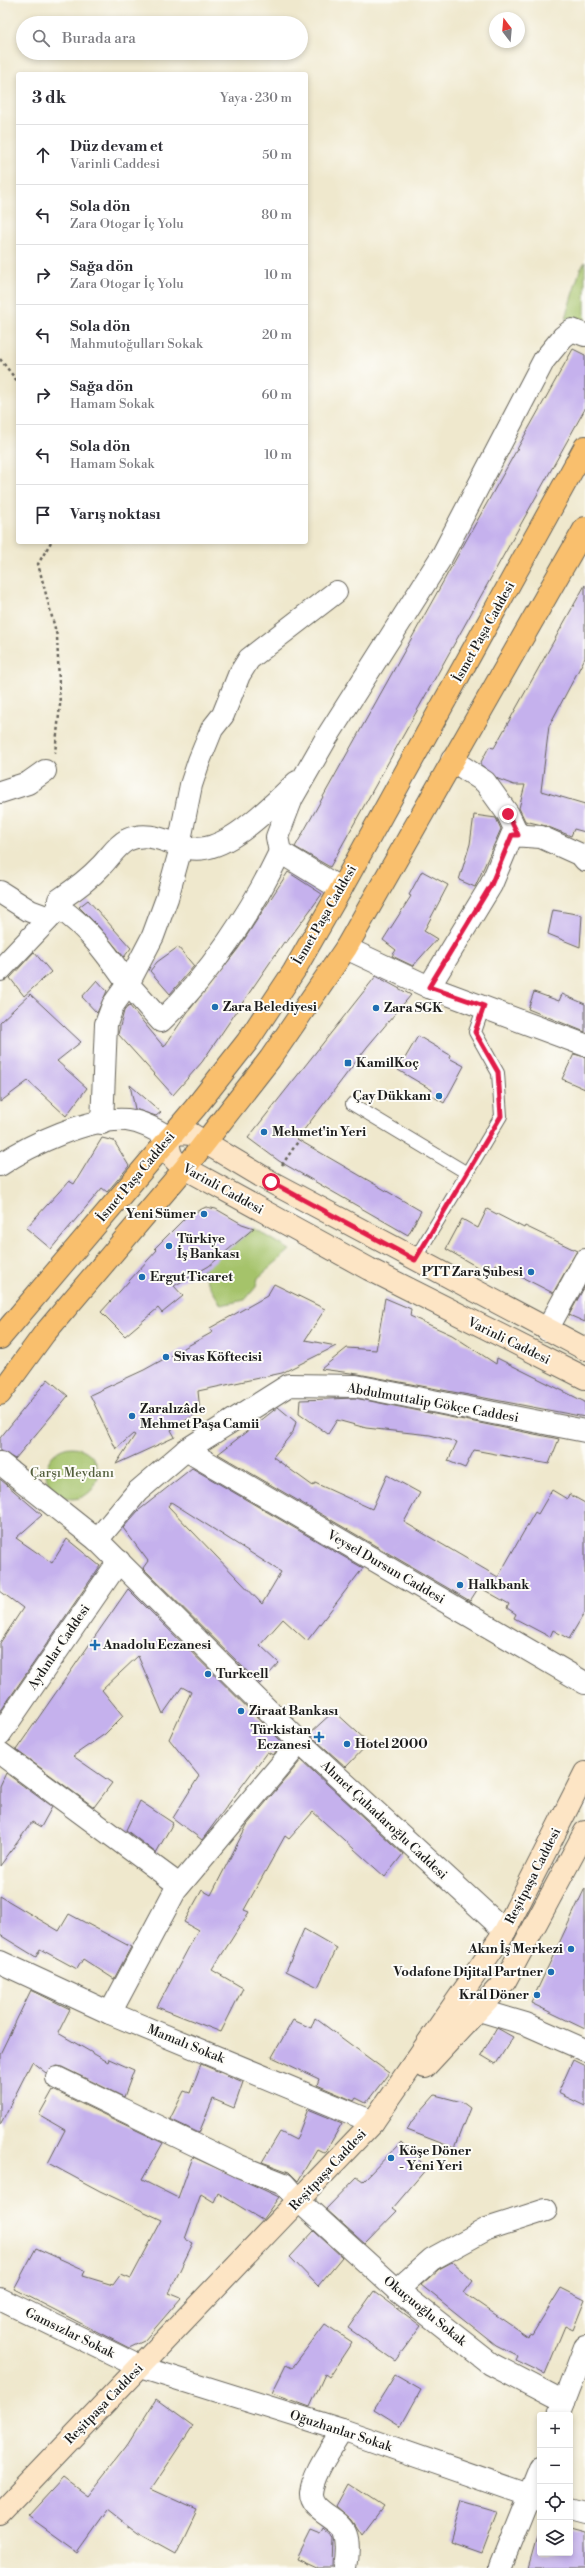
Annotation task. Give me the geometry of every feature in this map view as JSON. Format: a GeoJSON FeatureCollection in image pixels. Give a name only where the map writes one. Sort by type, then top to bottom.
{"type":"FeatureCollection","features":[{"type":"Feature","properties":{"kind":"highway","name":"İsmet Paşa Caddesi"},"geometry":{"type":"LineString","coordinates":[[0,1338],[170,1138],[247,1042],[294,971],[341,889],[585,447]]}},
{"type":"Feature","properties":{"kind":"highway"},"geometry":{"type":"LineString","coordinates":[[0,1394],[44,1334],[185,1168],[270,1060],[346,948],[585,528]]}},
{"type":"Feature","properties":{"kind":"main road","name":"Varinli Caddesi"},"geometry":{"type":"LineString","coordinates":[[585,1349],[415,1260],[271,1182],[191,1134],[180,1133],[170,1138],[168,1148],[172,1158],[185,1168],[369,1269],[585,1378]]}},
{"type":"Feature","properties":{"kind":"main road","name":"Reşitpaşa Caddesi"},"geometry":{"type":"LineString","coordinates":[[0,2513],[373,2122],[505,1931],[585,1773]]}},
{"type":"Feature","properties":{"kind":"main road"},"geometry":{"type":"LineString","coordinates":[[373,2122],[505,1981],[585,1832]]}},
{"type":"Feature","properties":{"kind":"street"},"geometry":{"type":"LineString","coordinates":[[341,889],[288,859],[280,852],[277,837],[292,798],[363,679],[442,556],[544,360],[563,337],[572,330],[585,335]]}},
{"type":"Feature","properties":{"kind":"street"},"geometry":{"type":"LineString","coordinates":[[102,1123],[106,1024],[113,1005],[128,984],[153,936],[166,898],[180,845],[191,785],[212,730],[223,715],[239,675],[249,659],[336,592]]}},
{"type":"Feature","properties":{"kind":"street"},"geometry":{"type":"LineString","coordinates":[[452,760],[486,782],[505,808],[518,835]]}},
{"type":"Feature","properties":{"kind":"street"},"geometry":{"type":"LineString","coordinates":[[0,792],[28,783],[44,771]]}},
{"type":"Feature","properties":{"kind":"street"},"geometry":{"type":"LineString","coordinates":[[0,970],[54,913],[59,900],[80,886],[113,851],[127,841],[141,836],[156,837],[190,848],[206,848],[228,840],[305,775]]}},
{"type":"Feature","properties":{"kind":"street"},"geometry":{"type":"LineString","coordinates":[[429,987],[491,885],[512,835],[541,837],[581,855],[585,860]]}},
{"type":"Feature","properties":{"kind":"street"},"geometry":{"type":"LineString","coordinates":[[0,892],[30,911],[70,915],[92,939],[128,984],[162,1021],[179,1005],[203,975],[261,887],[280,852]]}},
{"type":"Feature","properties":{"kind":"street"},"geometry":{"type":"LineString","coordinates":[[346,948],[429,987],[484,1006],[585,1045]]}},
{"type":"Feature","properties":{"kind":"street"},"geometry":{"type":"LineString","coordinates":[[0,1165],[49,1137],[102,1123],[127,1120],[155,1128],[170,1138]]}},
{"type":"Feature","properties":{"kind":"street"},"geometry":{"type":"LineString","coordinates":[[547,1330],[585,1260]]}},
{"type":"Feature","properties":{"kind":"street","name":"Abdulmuttalip Gökçe Caddesi"},"geometry":{"type":"LineString","coordinates":[[97,1540],[137,1492],[186,1450],[289,1385],[356,1386],[585,1431]]}},
{"type":"Feature","properties":{"kind":"street","name":"Veysel Dursun Caddesi"},"geometry":{"type":"LineString","coordinates":[[186,1450],[585,1683]]}},
{"type":"Feature","properties":{"kind":"street","name":"Ahmet Çuhadaroğlu Caddesi"},"geometry":{"type":"LineString","coordinates":[[0,1463],[97,1540],[300,1742],[505,1931]]}},
{"type":"Feature","properties":{"kind":"street","name":"Aydınlar Caddesi"},"geometry":{"type":"LineString","coordinates":[[0,1734],[119,1561]]}},
{"type":"Feature","properties":{"kind":"street"},"geometry":{"type":"LineString","coordinates":[[110,2013],[179,1885],[300,1742]]}},
{"type":"Feature","properties":{"kind":"street"},"geometry":{"type":"LineString","coordinates":[[0,1753],[179,1885]]}},
{"type":"Feature","properties":{"kind":"street","name":"Mamalı Sokak"},"geometry":{"type":"LineString","coordinates":[[0,1962],[110,2013],[373,2122]]}},
{"type":"Feature","properties":{"kind":"street"},"geometry":{"type":"LineString","coordinates":[[459,1999],[479,2010],[526,2024],[585,2050]]}},
{"type":"Feature","properties":{"kind":"street","name":"Okuçuoğlu Sokak"},"geometry":{"type":"LineString","coordinates":[[57,2078],[239,2166],[284,2184],[299,2201],[397,2290],[491,2364],[562,2409]]}},
{"type":"Feature","properties":{"kind":"street"},"geometry":{"type":"LineString","coordinates":[[397,2290],[432,2259],[487,2229],[546,2210]]}},
{"type":"Feature","properties":{"kind":"street","name":"Gamsızlar Sokak"},"geometry":{"type":"LineString","coordinates":[[0,2299],[140,2367]]}},
{"type":"Feature","properties":{"kind":"street"},"geometry":{"type":"LineString","coordinates":[[562,2409],[585,2347]]}},
{"type":"Feature","properties":{"kind":"street","name":"Oğuzhanlar Sokak"},"geometry":{"type":"LineString","coordinates":[[140,2367],[342,2430],[535,2498]]}},
{"type":"Feature","properties":{"kind":"street"},"geometry":{"type":"LineString","coordinates":[[342,2430],[314,2480],[311,2495],[313,2502],[342,2527],[346,2534],[346,2568]]}},
{"type":"Feature","properties":{"kind":"street"},"geometry":{"type":"LineString","coordinates":[[500,2568],[535,2498],[537,2484]]}},
{"type":"Feature","properties":{"kind":"street"},"geometry":{"type":"LineString","coordinates":[[573,2509],[585,2512]]}},
{"type":"Feature","properties":{"kind":"lane"},"geometry":{"type":"LineString","coordinates":[[415,1260],[501,1116],[498,1072],[475,1032],[484,1006]]}},
{"type":"Feature","properties":{"kind":"lane"},"geometry":{"type":"LineString","coordinates":[[352,1104],[467,1173]]}},
{"type":"Feature","properties":{"kind":"path"},"geometry":{"type":"LineString","coordinates":[[0,359],[16,379]]}},
{"type":"Feature","properties":{"kind":"path"},"geometry":{"type":"LineString","coordinates":[[44,771],[54,758],[60,705],[57,636],[38,564],[50,544]]}},
{"type":"Feature","properties":{"kind":"path"},"geometry":{"type":"LineString","coordinates":[[271,1182],[299,1140]]}},
{"type":"Feature","properties":{"kind":"green space"},"geometry":{"type":"Polygon","coordinates":[[[585,262],[585,325],[565,318],[580,270],[585,262]]]}},
{"type":"Feature","properties":{"kind":"green space"},"geometry":{"type":"Polygon","coordinates":[[[254,1228],[290,1250],[258,1278],[256,1287],[245,1300],[221,1305],[201,1271],[254,1228]]]}},
{"type":"Feature","properties":{"kind":"green space","name":"Çarşı Meydanı"},"geometry":{"type":"Polygon","coordinates":[[[67,1447],[77,1447],[91,1454],[98,1468],[98,1478],[91,1492],[77,1499],[67,1499],[57,1495],[50,1488],[46,1478],[46,1468],[50,1458],[57,1451],[67,1447]]]}},
{"type":"Feature","properties":{"kind":"building"},"geometry":{"type":"Polygon","coordinates":[[[573,349],[585,355],[585,409],[330,867],[295,847],[573,349]]]}},
{"type":"Feature","properties":{"kind":"building"},"geometry":{"type":"Polygon","coordinates":[[[585,585],[585,658],[549,726],[541,791],[585,804],[585,832],[574,829],[571,836],[546,826],[525,821],[519,808],[525,785],[514,785],[498,779],[480,764],[489,747],[494,748],[585,585]]]}},
{"type":"Feature","properties":{"kind":"building"},"geometry":{"type":"Polygon","coordinates":[[[474,815],[496,818],[501,829],[475,887],[459,880],[470,844],[474,815]]]}},
{"type":"Feature","properties":{"kind":"building"},"geometry":{"type":"Polygon","coordinates":[[[422,871],[448,885],[424,931],[437,939],[413,966],[392,956],[396,950],[383,940],[411,896],[409,895],[422,871]]]}},
{"type":"Feature","properties":{"kind":"building"},"geometry":{"type":"Polygon","coordinates":[[[288,872],[322,894],[286,943],[284,942],[202,1062],[173,1095],[118,1034],[124,1011],[129,1005],[164,1047],[187,1013],[238,949],[288,872]]]}},
{"type":"Feature","properties":{"kind":"building"},"geometry":{"type":"Polygon","coordinates":[[[88,900],[131,948],[124,957],[97,925],[79,907],[88,900]]]}},
{"type":"Feature","properties":{"kind":"building"},"geometry":{"type":"Polygon","coordinates":[[[553,910],[582,915],[580,947],[548,934],[553,910]]]}},
{"type":"Feature","properties":{"kind":"building"},"geometry":{"type":"Polygon","coordinates":[[[178,947],[194,966],[170,994],[150,971],[157,962],[178,947]]]}},
{"type":"Feature","properties":{"kind":"building"},"geometry":{"type":"Polygon","coordinates":[[[34,952],[51,972],[24,996],[10,978],[34,952]]]}},
{"type":"Feature","properties":{"kind":"building"},"geometry":{"type":"Polygon","coordinates":[[[376,976],[411,995],[367,1047],[297,1139],[421,1211],[408,1235],[279,1161],[248,1138],[376,976]]]}},
{"type":"Feature","properties":{"kind":"building"},"geometry":{"type":"Polygon","coordinates":[[[97,980],[107,991],[97,1013],[82,997],[97,980]]]}},
{"type":"Feature","properties":{"kind":"building"},"geometry":{"type":"Polygon","coordinates":[[[534,992],[559,1001],[562,994],[585,1004],[585,1032],[528,1009],[534,992]]]}},
{"type":"Feature","properties":{"kind":"building"},"geometry":{"type":"Polygon","coordinates":[[[30,994],[81,1042],[57,1061],[87,1088],[66,1116],[28,1081],[0,1102],[0,1022],[30,994]]]}},
{"type":"Feature","properties":{"kind":"building"},"geometry":{"type":"Polygon","coordinates":[[[418,1036],[450,1055],[449,1058],[464,1066],[444,1103],[429,1094],[432,1090],[398,1070],[418,1036]]]}},
{"type":"Feature","properties":{"kind":"building"},"geometry":{"type":"Polygon","coordinates":[[[574,1054],[585,1057],[585,1089],[562,1079],[574,1054]]]}},
{"type":"Feature","properties":{"kind":"building"},"geometry":{"type":"Polygon","coordinates":[[[130,1085],[161,1112],[156,1116],[135,1109],[130,1085]]]}},
{"type":"Feature","properties":{"kind":"building"},"geometry":{"type":"Polygon","coordinates":[[[102,1138],[114,1141],[129,1166],[107,1192],[102,1188],[51,1249],[26,1228],[69,1181],[74,1184],[102,1138]]]}},
{"type":"Feature","properties":{"kind":"building"},"geometry":{"type":"Polygon","coordinates":[[[206,1207],[216,1209],[242,1224],[254,1228],[209,1266],[174,1286],[183,1296],[162,1313],[158,1308],[125,1336],[101,1312],[157,1250],[155,1248],[187,1216],[206,1207]]]}},
{"type":"Feature","properties":{"kind":"building"},"geometry":{"type":"Polygon","coordinates":[[[487,1209],[524,1228],[525,1226],[577,1251],[553,1293],[496,1264],[491,1275],[446,1249],[462,1219],[478,1228],[487,1209]]]}},
{"type":"Feature","properties":{"kind":"building"},"geometry":{"type":"Polygon","coordinates":[[[274,1284],[325,1309],[305,1340],[336,1346],[282,1373],[198,1391],[200,1411],[171,1430],[175,1437],[116,1464],[135,1435],[133,1434],[116,1449],[90,1395],[144,1370],[213,1332],[210,1328],[267,1296],[274,1284]]]}},
{"type":"Feature","properties":{"kind":"building"},"geometry":{"type":"Polygon","coordinates":[[[585,1286],[585,1322],[569,1315],[585,1286]]]}},
{"type":"Feature","properties":{"kind":"building"},"geometry":{"type":"Polygon","coordinates":[[[385,1298],[411,1309],[410,1316],[452,1335],[496,1364],[497,1358],[585,1402],[585,1417],[358,1374],[321,1369],[347,1348],[376,1350],[385,1298]]]}},
{"type":"Feature","properties":{"kind":"building"},"geometry":{"type":"Polygon","coordinates":[[[48,1379],[68,1396],[15,1459],[0,1451],[0,1438],[48,1379]]]}},
{"type":"Feature","properties":{"kind":"building"},"geometry":{"type":"Polygon","coordinates":[[[355,1398],[559,1439],[549,1464],[474,1450],[465,1468],[448,1461],[457,1442],[430,1435],[366,1428],[337,1420],[328,1434],[299,1413],[300,1400],[355,1398]]]}},
{"type":"Feature","properties":{"kind":"building"},"geometry":{"type":"Polygon","coordinates":[[[278,1407],[296,1422],[293,1432],[273,1457],[313,1486],[315,1483],[372,1509],[387,1475],[420,1493],[404,1522],[498,1577],[535,1512],[538,1514],[552,1490],[567,1499],[569,1494],[585,1503],[585,1612],[569,1639],[553,1630],[550,1637],[514,1618],[516,1614],[507,1608],[509,1604],[479,1587],[470,1601],[218,1454],[278,1407]]]}},
{"type":"Feature","properties":{"kind":"building"},"geometry":{"type":"Polygon","coordinates":[[[192,1468],[363,1568],[307,1641],[283,1619],[260,1645],[279,1663],[260,1684],[143,1568],[148,1561],[123,1528],[138,1511],[192,1468]],[[171,1502],[168,1506],[262,1604],[281,1572],[171,1502]]]}},
{"type":"Feature","properties":{"kind":"building"},"geometry":{"type":"Polygon","coordinates":[[[0,1479],[42,1515],[16,1538],[52,1563],[67,1539],[100,1566],[0,1712],[0,1643],[23,1608],[0,1591],[0,1479]]]}},
{"type":"Feature","properties":{"kind":"building"},"geometry":{"type":"Polygon","coordinates":[[[128,1589],[283,1743],[273,1755],[267,1752],[202,1840],[173,1818],[199,1776],[169,1739],[191,1692],[182,1687],[163,1714],[138,1656],[102,1690],[123,1716],[105,1734],[73,1756],[112,1783],[94,1807],[16,1750],[128,1589]]]}},
{"type":"Feature","properties":{"kind":"building"},"geometry":{"type":"Polygon","coordinates":[[[334,1711],[369,1743],[346,1767],[309,1734],[334,1711]]]}},
{"type":"Feature","properties":{"kind":"building"},"geometry":{"type":"Polygon","coordinates":[[[301,1760],[403,1854],[385,1877],[313,1812],[289,1839],[285,1836],[244,1910],[249,1912],[212,1970],[243,1988],[221,2032],[157,2007],[198,1930],[184,1922],[202,1890],[211,1895],[247,1825],[301,1760]]]}},
{"type":"Feature","properties":{"kind":"building"},"geometry":{"type":"Polygon","coordinates":[[[6,1773],[52,1807],[41,1827],[32,1822],[0,1866],[0,1786],[6,1773]]]}},
{"type":"Feature","properties":{"kind":"building"},"geometry":{"type":"Polygon","coordinates":[[[140,1801],[173,1823],[156,1853],[126,1830],[140,1801]]]}},
{"type":"Feature","properties":{"kind":"building","name":"Akın İş Merkezi"},"geometry":{"type":"Polygon","coordinates":[[[585,1888],[585,2029],[531,2003],[585,1888]]]}},
{"type":"Feature","properties":{"kind":"building"},"geometry":{"type":"Polygon","coordinates":[[[0,1896],[59,1931],[69,1914],[131,1947],[114,1979],[83,1959],[77,1969],[40,1949],[36,1957],[0,1935],[0,1896]]]}},
{"type":"Feature","properties":{"kind":"building"},"geometry":{"type":"Polygon","coordinates":[[[304,1929],[337,1948],[318,1987],[286,1971],[304,1929]]]}},
{"type":"Feature","properties":{"kind":"building"},"geometry":{"type":"Polygon","coordinates":[[[31,1990],[70,2009],[58,2033],[108,2062],[109,2059],[134,2070],[124,2097],[62,2067],[56,2066],[46,2073],[32,2062],[0,2125],[0,2054],[31,1990]]]}},
{"type":"Feature","properties":{"kind":"building"},"geometry":{"type":"Polygon","coordinates":[[[315,2018],[389,2073],[366,2103],[356,2098],[354,2101],[317,2085],[319,2079],[272,2057],[293,2020],[311,2028],[315,2018]]]}},
{"type":"Feature","properties":{"kind":"building"},"geometry":{"type":"Polygon","coordinates":[[[497,2028],[513,2037],[496,2064],[481,2055],[497,2028]]]}},
{"type":"Feature","properties":{"kind":"building"},"geometry":{"type":"Polygon","coordinates":[[[573,2060],[585,2066],[585,2106],[558,2093],[573,2060]]]}},
{"type":"Feature","properties":{"kind":"building"},"geometry":{"type":"Polygon","coordinates":[[[201,2064],[243,2082],[234,2108],[213,2099],[199,2133],[170,2119],[184,2091],[190,2093],[201,2064]]]}},
{"type":"Feature","properties":{"kind":"building"},"geometry":{"type":"Polygon","coordinates":[[[53,2090],[163,2143],[142,2180],[178,2198],[193,2157],[279,2197],[262,2220],[218,2193],[214,2202],[201,2194],[185,2239],[193,2243],[169,2293],[181,2298],[144,2341],[129,2348],[14,2289],[36,2248],[85,2270],[83,2276],[113,2285],[121,2274],[131,2278],[162,2220],[100,2191],[48,2163],[65,2130],[39,2115],[53,2090]]]}},
{"type":"Feature","properties":{"kind":"building"},"geometry":{"type":"Polygon","coordinates":[[[435,2095],[462,2102],[470,2108],[454,2148],[407,2130],[412,2121],[435,2095]]]}},
{"type":"Feature","properties":{"kind":"building"},"geometry":{"type":"Polygon","coordinates":[[[308,2109],[342,2123],[325,2153],[317,2149],[298,2181],[289,2172],[262,2162],[280,2132],[296,2140],[308,2109]]]}},
{"type":"Feature","properties":{"kind":"building"},"geometry":{"type":"Polygon","coordinates":[[[401,2142],[427,2168],[393,2208],[397,2211],[365,2244],[326,2209],[357,2177],[363,2181],[401,2142]]]}},
{"type":"Feature","properties":{"kind":"building"},"geometry":{"type":"Polygon","coordinates":[[[314,2231],[342,2257],[318,2286],[290,2257],[314,2231]]]}},
{"type":"Feature","properties":{"kind":"building"},"geometry":{"type":"Polygon","coordinates":[[[452,2262],[473,2281],[464,2293],[528,2337],[529,2334],[532,2335],[561,2288],[585,2300],[573,2330],[565,2326],[545,2374],[516,2360],[518,2356],[496,2345],[421,2285],[439,2269],[452,2262]]]}},
{"type":"Feature","properties":{"kind":"building"},"geometry":{"type":"Polygon","coordinates":[[[374,2291],[421,2326],[395,2361],[348,2328],[374,2291]]]}},
{"type":"Feature","properties":{"kind":"building"},"geometry":{"type":"Polygon","coordinates":[[[325,2324],[352,2342],[329,2377],[325,2374],[310,2407],[272,2393],[286,2365],[292,2368],[325,2324]]]}},
{"type":"Feature","properties":{"kind":"building"},"geometry":{"type":"Polygon","coordinates":[[[395,2375],[421,2390],[401,2426],[374,2409],[395,2375]]]}},
{"type":"Feature","properties":{"kind":"building"},"geometry":{"type":"Polygon","coordinates":[[[156,2399],[193,2426],[151,2489],[197,2510],[176,2554],[138,2533],[108,2510],[78,2552],[28,2516],[63,2478],[87,2496],[128,2444],[156,2399]]]}},
{"type":"Feature","properties":{"kind":"building"},"geometry":{"type":"Polygon","coordinates":[[[348,2484],[383,2507],[362,2535],[352,2520],[336,2506],[348,2484]]]}},
{"type":"Feature","properties":{"kind":"building"},"geometry":{"type":"Polygon","coordinates":[[[462,2501],[497,2511],[481,2553],[450,2542],[462,2501]]]}},
{"type":"Feature","properties":{"kind":"building"},"geometry":{"type":"Polygon","coordinates":[[[323,2528],[334,2538],[333,2568],[318,2568],[296,2558],[310,2530],[320,2534],[323,2528]]]}},
{"type":"Feature","properties":{"kind":"building"},"geometry":{"type":"Polygon","coordinates":[[[573,2530],[585,2533],[585,2568],[528,2568],[537,2536],[537,2556],[573,2556],[573,2530]]]}},
{"type":"Feature","properties":{"kind":"place","name":"Zara Belediyesi"},"geometry":{"type":"Point","coordinates":[215,1007]}},
{"type":"Feature","properties":{"kind":"place","name":"Zara SGK"},"geometry":{"type":"Point","coordinates":[376,1008]}},
{"type":"Feature","properties":{"kind":"place","name":"KamilKoç"},"geometry":{"type":"Point","coordinates":[348,1063]}},
{"type":"Feature","properties":{"kind":"place","name":"Çay Dükkanı"},"geometry":{"type":"Point","coordinates":[439,1096]}},
{"type":"Feature","properties":{"kind":"place","name":"Mehmet'in Yeri"},"geometry":{"type":"Point","coordinates":[264,1132]}},
{"type":"Feature","properties":{"kind":"place","name":"Yeni Sümer"},"geometry":{"type":"Point","coordinates":[204,1214]}},
{"type":"Feature","properties":{"kind":"place","name":"Türkiye İş Bankası"},"geometry":{"type":"Point","coordinates":[169,1246]}},
{"type":"Feature","properties":{"kind":"place","name":"PTT Zara Şubesi"},"geometry":{"type":"Point","coordinates":[531,1272]}},
{"type":"Feature","properties":{"kind":"place","name":"Ergut Ticaret"},"geometry":{"type":"Point","coordinates":[142,1277]}},
{"type":"Feature","properties":{"kind":"place","name":"Sivas Köftecisi"},"geometry":{"type":"Point","coordinates":[166,1357]}},
{"type":"Feature","properties":{"kind":"place","name":"Zaralızâde Mehmet Paşa Camii"},"geometry":{"type":"Point","coordinates":[132,1416]}},
{"type":"Feature","properties":{"kind":"place","name":"Halkbank"},"geometry":{"type":"Point","coordinates":[460,1585]}},
{"type":"Feature","properties":{"kind":"place","name":"Anadolu Eczanesi"},"geometry":{"type":"Point","coordinates":[95,1645]}},
{"type":"Feature","properties":{"kind":"place","name":"Turkcell"},"geometry":{"type":"Point","coordinates":[208,1674]}},
{"type":"Feature","properties":{"kind":"place","name":"Ziraat Bankası"},"geometry":{"type":"Point","coordinates":[241,1711]}},
{"type":"Feature","properties":{"kind":"place","name":"Türkistan Eczanesi"},"geometry":{"type":"Point","coordinates":[319,1737]}},
{"type":"Feature","properties":{"kind":"place","name":"Hotel 2000"},"geometry":{"type":"Point","coordinates":[347,1744]}},
{"type":"Feature","properties":{"kind":"place","name":"Akın İş Merkezi"},"geometry":{"type":"Point","coordinates":[571,1949]}},
{"type":"Feature","properties":{"kind":"place","name":"Vodafone Dijital Partner"},"geometry":{"type":"Point","coordinates":[551,1972]}},
{"type":"Feature","properties":{"kind":"place","name":"Kral Döner"},"geometry":{"type":"Point","coordinates":[537,1995]}},
{"type":"Feature","properties":{"kind":"place","name":"Köşe Döner - Yeni Yeri"},"geometry":{"type":"Point","coordinates":[391,2158]}},
{"type":"Feature","properties":{"kind":"route"},"geometry":{"type":"LineString","coordinates":[[271,1182],[415,1260],[501,1116],[498,1072],[475,1032],[484,1006],[429,987],[491,885],[512,835],[518,835],[508,814]]}}]}
